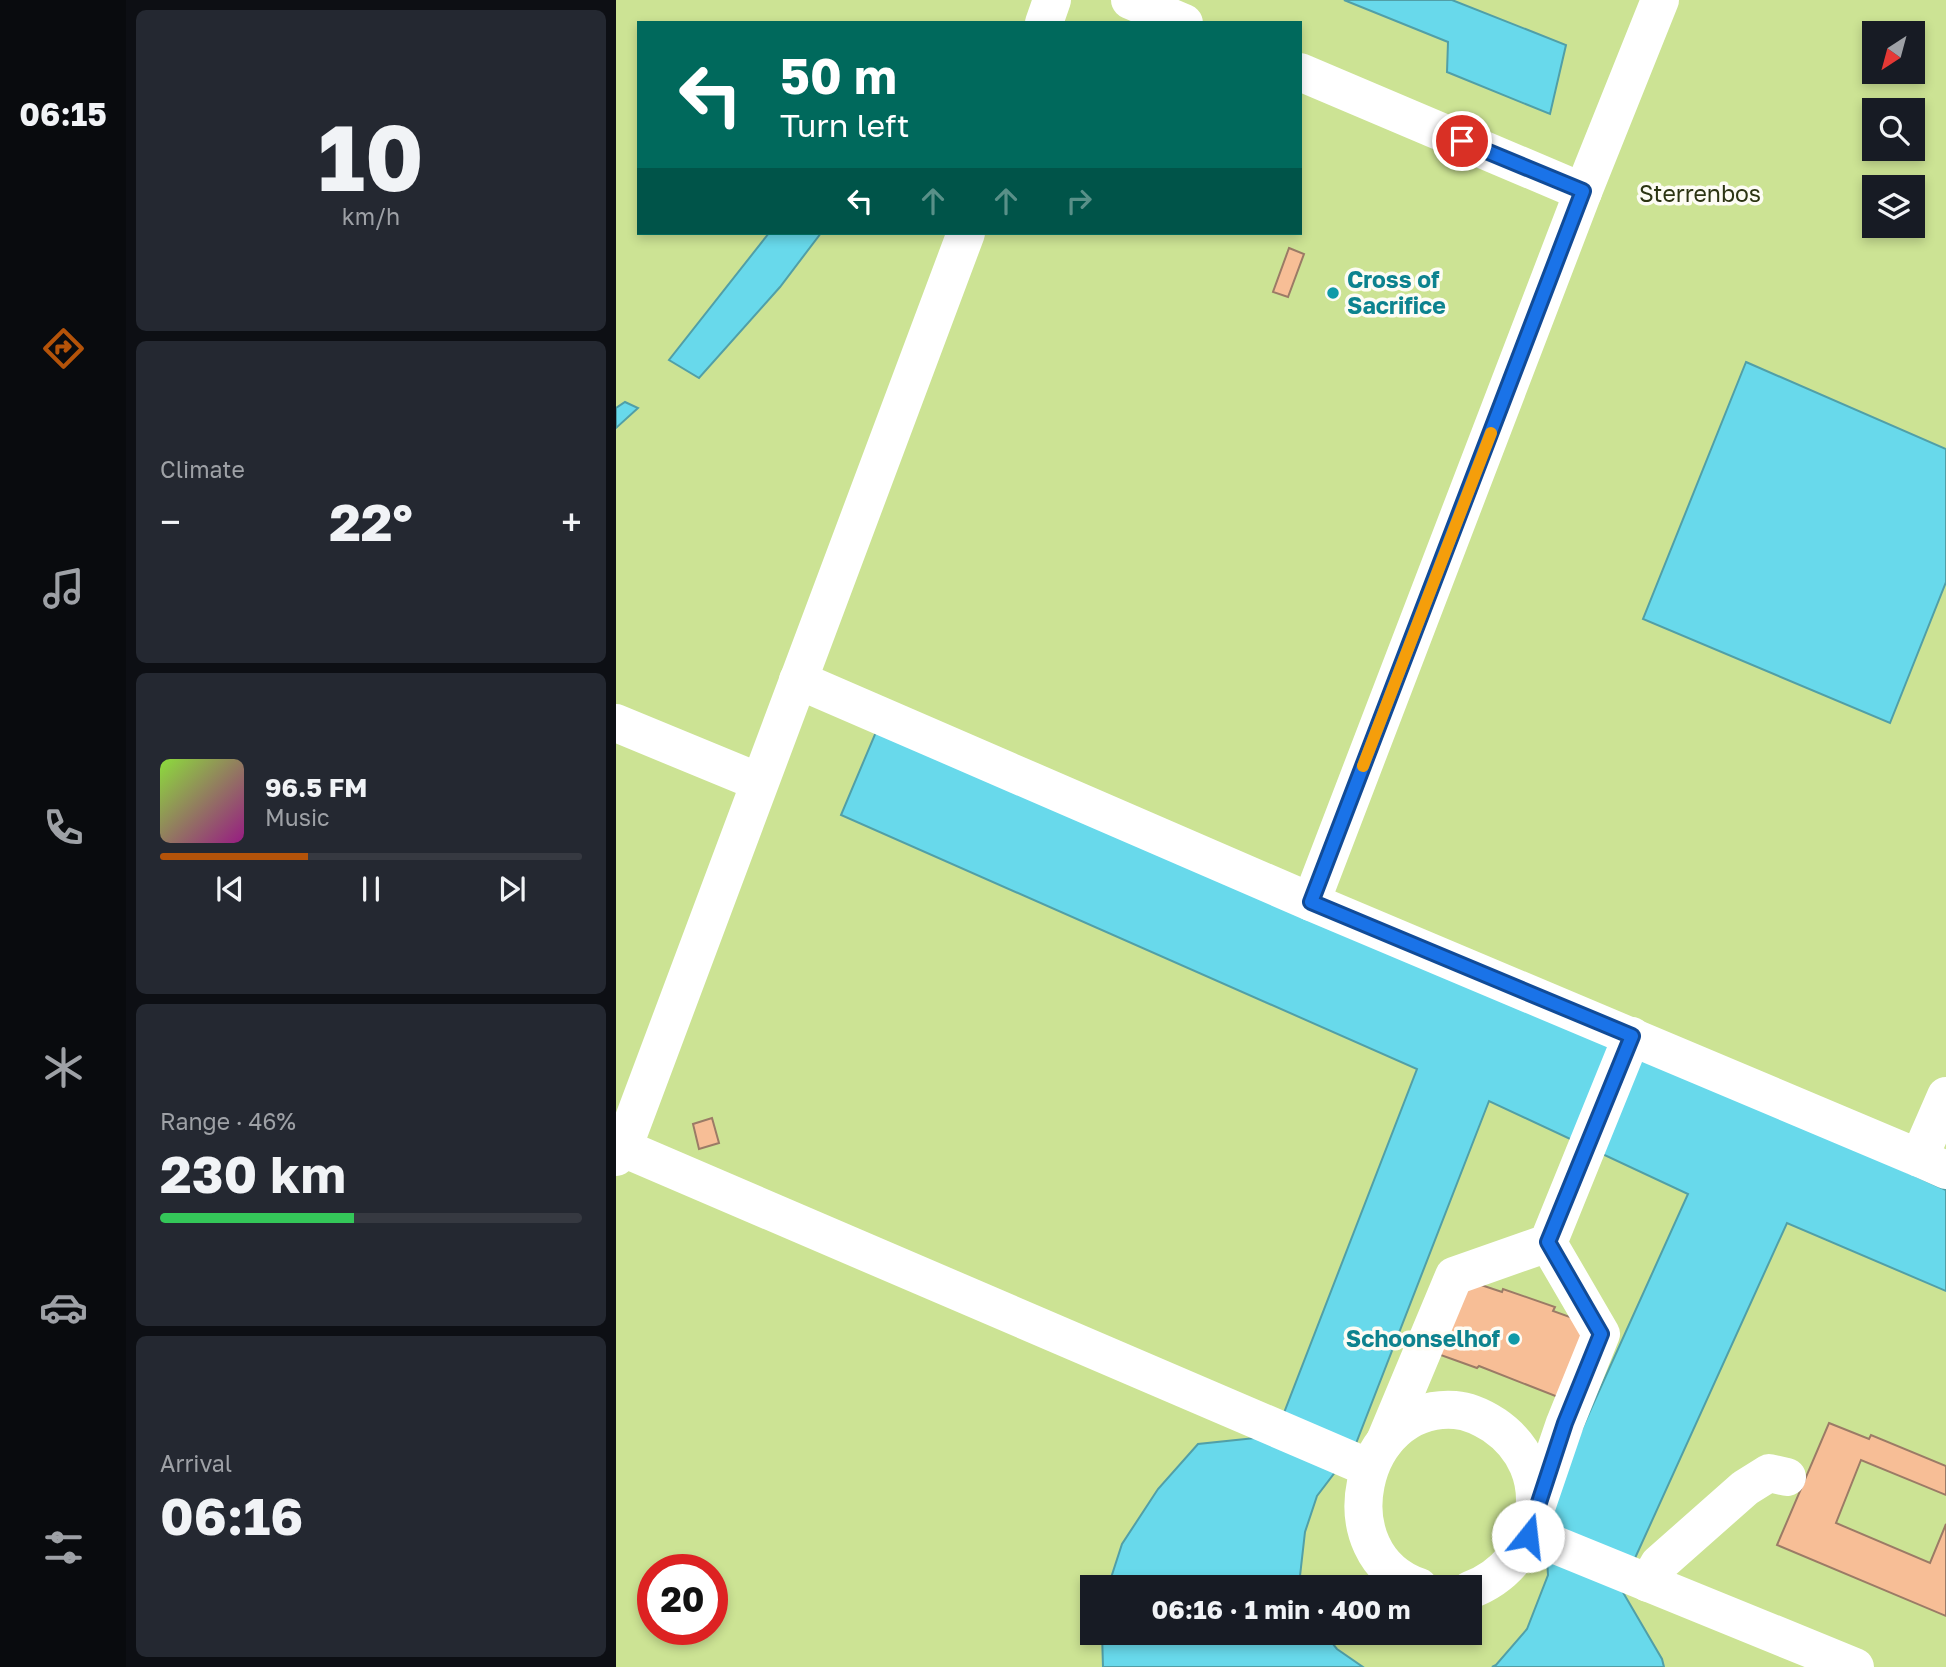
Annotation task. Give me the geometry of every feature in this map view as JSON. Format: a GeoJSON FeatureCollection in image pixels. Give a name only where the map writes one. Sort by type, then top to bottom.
{"type":"FeatureCollection","features":[{"type":"Feature","properties":{"kind":"lane"},"geometry":{"type":"LineString","coordinates":[[1045,21],[1052,0]]}},
{"type":"Feature","properties":{"kind":"lane"},"geometry":{"type":"LineString","coordinates":[[1130,0],[1179,21]]}},
{"type":"Feature","properties":{"kind":"lane"},"geometry":{"type":"LineString","coordinates":[[1311,902],[1583,191],[1660,0]]}},
{"type":"Feature","properties":{"kind":"lane"},"geometry":{"type":"LineString","coordinates":[[1302,73],[1583,191]]}},
{"type":"Feature","properties":{"kind":"lane"},"geometry":{"type":"LineString","coordinates":[[964,235],[618,1150],[1284,1432],[1369,1457]]}},
{"type":"Feature","properties":{"kind":"lane"},"geometry":{"type":"LineString","coordinates":[[798,680],[1311,902],[1933,1164],[1946,1096]]}},
{"type":"Feature","properties":{"kind":"lane"},"geometry":{"type":"LineString","coordinates":[[616,723],[759,782]]}},
{"type":"Feature","properties":{"kind":"lane"},"geometry":{"type":"LineString","coordinates":[[1396,1575],[1383,1565],[1367,1539],[1364,1487],[1369,1457],[1454,1276],[1548,1242],[1632,1036]]}},
{"type":"Feature","properties":{"kind":"lane"},"geometry":{"type":"LineString","coordinates":[[1482,1583],[1500,1572],[1539,1531],[1565,1423],[1601,1334],[1548,1242]]}},
{"type":"Feature","properties":{"kind":"lane"},"geometry":{"type":"LineString","coordinates":[[1369,1457],[1405,1421],[1430,1412],[1455,1410],[1483,1418],[1507,1434],[1525,1456],[1535,1485],[1539,1531]]}},
{"type":"Feature","properties":{"kind":"lane"},"geometry":{"type":"LineString","coordinates":[[1648,1583],[1658,1564],[1745,1488],[1769,1473],[1787,1477]]}},
{"type":"Feature","properties":{"kind":"lane"},"geometry":{"type":"LineString","coordinates":[[1539,1531],[1604,1565],[1855,1667]]}},
{"type":"Feature","properties":{"kind":"green space","name":"Sterrenbos"},"geometry":{"type":"Polygon","coordinates":[[[616,0],[1946,0],[1946,1667],[616,1667],[616,428],[638,408],[625,402],[616,408],[616,0]]]}},
{"type":"Feature","properties":{"kind":"water"},"geometry":{"type":"Polygon","coordinates":[[[1344,0],[1452,0],[1566,45],[1550,114],[1447,72],[1448,42],[1344,0]]]}},
{"type":"Feature","properties":{"kind":"water"},"geometry":{"type":"Polygon","coordinates":[[[767,235],[819,235],[780,287],[699,378],[669,360],[767,235]]]}},
{"type":"Feature","properties":{"kind":"water"},"geometry":{"type":"Polygon","coordinates":[[[1746,362],[1946,449],[1946,582],[1890,723],[1643,619],[1746,362]]]}},
{"type":"Feature","properties":{"kind":"water"},"geometry":{"type":"Polygon","coordinates":[[[625,402],[638,408],[616,428],[616,408],[625,402]]]}},
{"type":"Feature","properties":{"kind":"water"},"geometry":{"type":"Polygon","coordinates":[[[884,713],[1601,1030],[1946,1190],[1946,1291],[1787,1223],[1621,1589],[1662,1659],[1664,1667],[1492,1667],[1527,1629],[1548,1575],[1544,1513],[1688,1194],[1489,1101],[1355,1446],[1317,1496],[1305,1532],[1300,1575],[1112,1575],[1122,1544],[1158,1489],[1198,1444],[1275,1436],[1417,1069],[841,815],[884,713]]]}},
{"type":"Feature","properties":{"kind":"water"},"geometry":{"type":"Polygon","coordinates":[[[1102,1645],[1334,1645],[1363,1667],[1103,1667],[1102,1645]]]}},
{"type":"Feature","properties":{"kind":"building"},"geometry":{"type":"Polygon","coordinates":[[[1289,248],[1304,254],[1288,297],[1273,292],[1289,248]]]}},
{"type":"Feature","properties":{"kind":"building"},"geometry":{"type":"Polygon","coordinates":[[[712,1118],[719,1143],[699,1149],[693,1124],[712,1118]]]}},
{"type":"Feature","properties":{"kind":"building","name":"Schoonselhof"},"geometry":{"type":"Polygon","coordinates":[[[1463,1279],[1555,1307],[1553,1311],[1592,1325],[1563,1399],[1479,1366],[1477,1368],[1435,1353],[1463,1279]]]}},
{"type":"Feature","properties":{"kind":"building"},"geometry":{"type":"Polygon","coordinates":[[[1829,1423],[1869,1439],[1871,1435],[1946,1466],[1946,1495],[1861,1460],[1836,1523],[1930,1563],[1946,1524],[1946,1616],[1777,1545],[1829,1423]]]}},
{"type":"Feature","properties":{"kind":"slow traffic"},"geometry":{"type":"LineString","coordinates":[[1363,766],[1491,433]]}},
{"type":"Feature","properties":{"kind":"place","name":"Cross of Sacrifice"},"geometry":{"type":"Point","coordinates":[1333,293]}},
{"type":"Feature","properties":{"kind":"place","name":"Schoonselhof"},"geometry":{"type":"Point","coordinates":[1514,1339]}},
{"type":"Feature","properties":{"kind":"route"},"geometry":{"type":"LineString","coordinates":[[1462,141],[1583,191],[1311,902],[1632,1036],[1548,1242],[1601,1334],[1565,1423],[1528,1536]]}}]}
